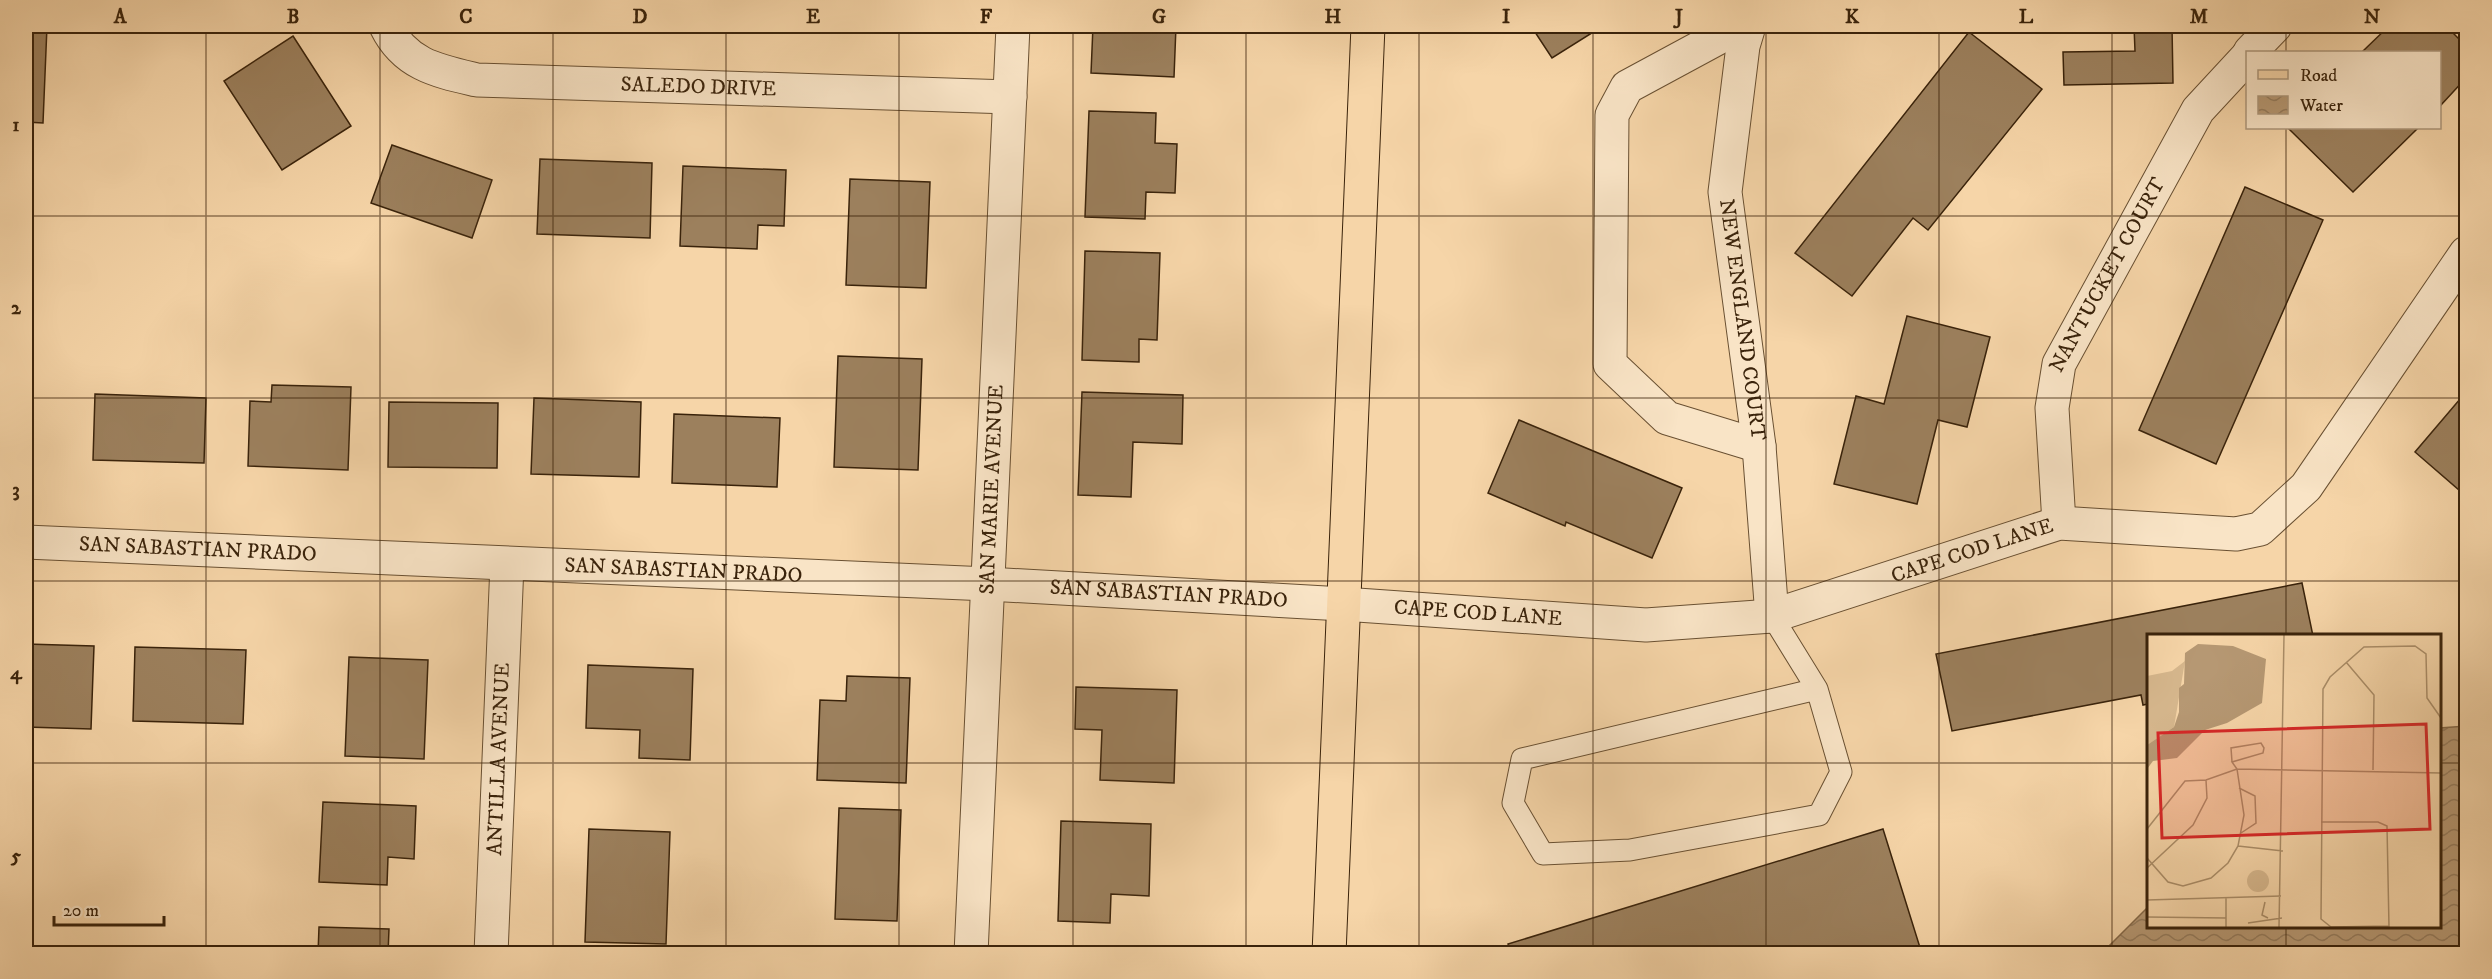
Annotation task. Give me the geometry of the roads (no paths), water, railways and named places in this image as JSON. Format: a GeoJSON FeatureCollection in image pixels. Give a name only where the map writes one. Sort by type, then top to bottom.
{"type":"FeatureCollection","features":[{"type":"Feature","properties":{"kind":"main road"},"geometry":{"type":"LineString","coordinates":[[1329,954],[1368,26]]}},
{"type":"Feature","properties":{"kind":"street","name":"SAN MARIE AVENUE"},"geometry":{"type":"LineString","coordinates":[[971,954],[1013,26]]}},
{"type":"Feature","properties":{"kind":"street"},"geometry":{"type":"LineString","coordinates":[[1740,26],[1627,87],[1612,115],[1610,363],[1667,418],[1759,446]]}},
{"type":"Feature","properties":{"kind":"street","name":"NEW ENGLAND COURT"},"geometry":{"type":"LineString","coordinates":[[1749,26],[1743,46],[1725,192],[1759,446],[1772,616]]}},
{"type":"Feature","properties":{"kind":"street","name":"NANTUCKET COURT"},"geometry":{"type":"LineString","coordinates":[[2252,51],[2275,26]]}},
{"type":"Feature","properties":{"kind":"street","name":"SALEDO DRIVE"},"geometry":{"type":"LineString","coordinates":[[391,35],[433,70],[477,80],[1010,96]]}},
{"type":"Feature","properties":{"kind":"street","name":"NANTUCKET COURT"},"geometry":{"type":"LineString","coordinates":[[2059,523],[2052,408],[2059,364],[2198,110],[2246,57]]}},
{"type":"Feature","properties":{"kind":"street","name":"CAPE COD LANE"},"geometry":{"type":"LineString","coordinates":[[1343,604],[1646,625],[1772,616],[2059,523],[2236,534],[2260,529],[2306,487],[2466,253]]}},
{"type":"Feature","properties":{"kind":"street","name":"SAN SABASTIAN PRADO"},"geometry":{"type":"LineString","coordinates":[[26,542],[988,584],[1343,604]]}},
{"type":"Feature","properties":{"kind":"street","name":"ANTILLA AVENUE"},"geometry":{"type":"LineString","coordinates":[[490,954],[507,564]]}},
{"type":"Feature","properties":{"kind":"lane"},"geometry":{"type":"LineString","coordinates":[[1772,616],[1817,689],[1842,772],[1819,815],[1630,850],[1543,854],[1513,803],[1522,759],[1817,689]]}},
{"type":"Feature","properties":{"kind":"water"},"geometry":{"type":"Polygon","coordinates":[[[2466,726],[2466,953],[2102,953],[2147,908],[2147,928],[2441,928],[2441,728],[2466,726]]]}}]}
